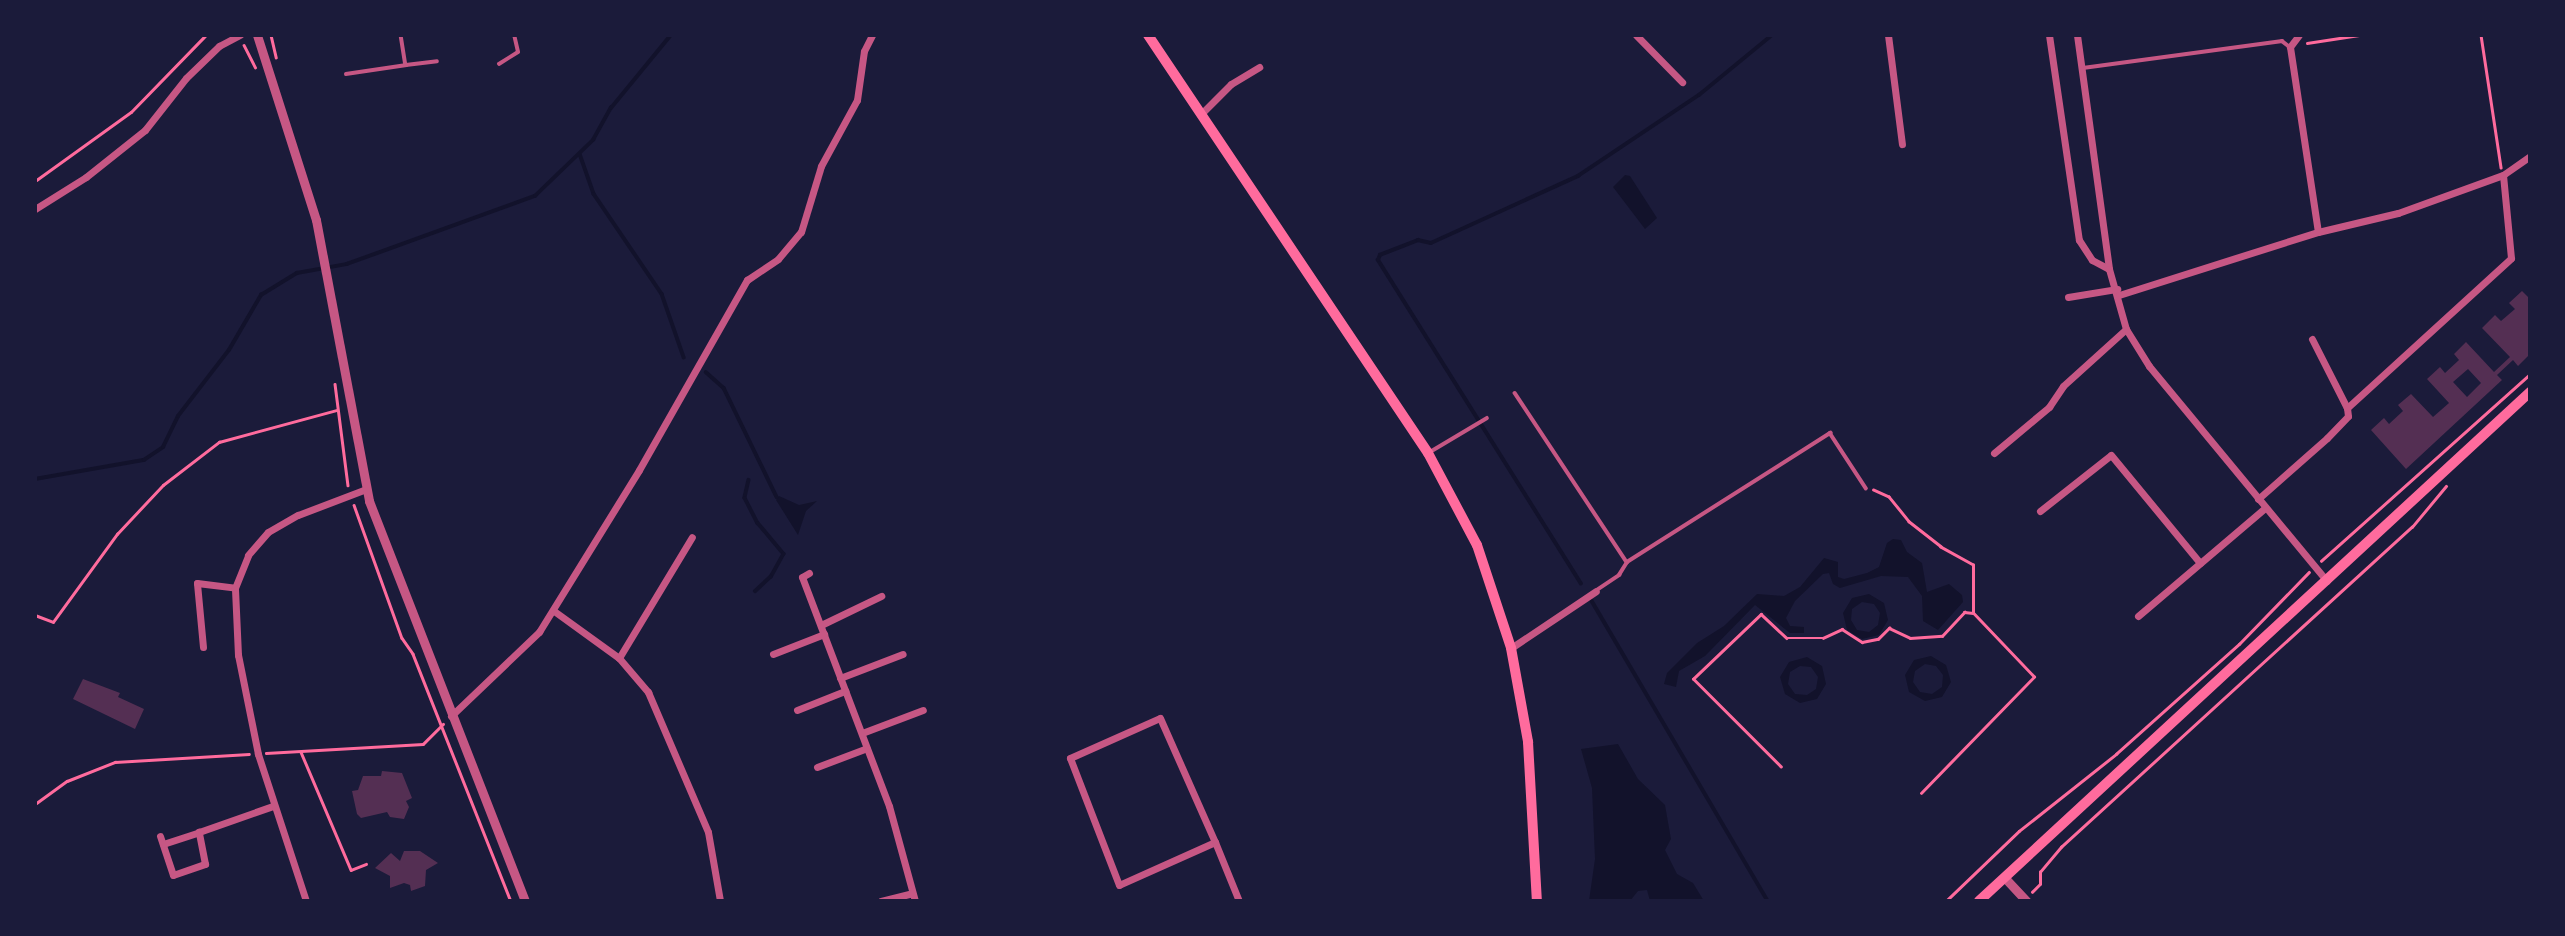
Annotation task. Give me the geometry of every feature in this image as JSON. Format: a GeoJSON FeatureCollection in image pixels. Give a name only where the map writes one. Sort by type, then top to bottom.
{"type":"FeatureCollection","features":[{"type":"Feature","properties":{"kind":"main road"},"geometry":{"type":"LineString","coordinates":[[1148,35],[1428,453],[1477,545],[1511,648],[1528,742],[1537,901]]}},
{"type":"Feature","properties":{"kind":"main road"},"geometry":{"type":"LineString","coordinates":[[1979,901],[2530,392]]}},
{"type":"Feature","properties":{"kind":"street"},"geometry":{"type":"LineString","coordinates":[[35,209],[86,177],[145,130],[186,78],[219,46],[240,35]]}},
{"type":"Feature","properties":{"kind":"street"},"geometry":{"type":"LineString","coordinates":[[257,35],[324,257],[366,489],[384,549],[525,901]]}},
{"type":"Feature","properties":{"kind":"street"},"geometry":{"type":"LineString","coordinates":[[450,717],[457,705],[520,654],[554,611],[747,280],[778,259],[801,232],[821,166],[856,100],[864,51],[872,35]]}},
{"type":"Feature","properties":{"kind":"street"},"geometry":{"type":"LineString","coordinates":[[1637,35],[1682,82]]}},
{"type":"Feature","properties":{"kind":"street"},"geometry":{"type":"LineString","coordinates":[[1888,35],[1902,144]]}},
{"type":"Feature","properties":{"kind":"street"},"geometry":{"type":"LineString","coordinates":[[2049,35],[2079,240],[2092,260],[2109,269]]}},
{"type":"Feature","properties":{"kind":"street"},"geometry":{"type":"LineString","coordinates":[[2077,35],[2109,269],[2118,292],[2126,329],[2149,366],[2327,581]]}},
{"type":"Feature","properties":{"kind":"street"},"geometry":{"type":"LineString","coordinates":[[2299,35],[2290,47],[2318,232]]}},
{"type":"Feature","properties":{"kind":"street"},"geometry":{"type":"LineString","coordinates":[[1200,114],[1231,84],[1259,67]]}},
{"type":"Feature","properties":{"kind":"street"},"geometry":{"type":"LineString","coordinates":[[2068,297],[2118,292],[2318,232],[2398,213],[2502,176],[2530,156]]}},
{"type":"Feature","properties":{"kind":"street"},"geometry":{"type":"LineString","coordinates":[[2258,499],[2511,258],[2502,176]]}},
{"type":"Feature","properties":{"kind":"street"},"geometry":{"type":"LineString","coordinates":[[1994,453],[2049,407],[2063,386],[2126,329]]}},
{"type":"Feature","properties":{"kind":"street"},"geometry":{"type":"LineString","coordinates":[[2312,339],[2348,412]]}},
{"type":"Feature","properties":{"kind":"street"},"geometry":{"type":"LineString","coordinates":[[2040,511],[2111,455],[2200,563]]}},
{"type":"Feature","properties":{"kind":"street"},"geometry":{"type":"LineString","coordinates":[[306,901],[258,754],[238,655],[235,588],[248,555],[268,532],[298,515],[366,489]]}},
{"type":"Feature","properties":{"kind":"street"},"geometry":{"type":"LineString","coordinates":[[2138,616],[2265,508]]}},
{"type":"Feature","properties":{"kind":"street"},"geometry":{"type":"LineString","coordinates":[[619,658],[692,537]]}},
{"type":"Feature","properties":{"kind":"street"},"geometry":{"type":"LineString","coordinates":[[809,573],[802,577],[889,806],[913,897],[881,901]]}},
{"type":"Feature","properties":{"kind":"street"},"geometry":{"type":"LineString","coordinates":[[203,647],[197,583],[235,588]]}},
{"type":"Feature","properties":{"kind":"street"},"geometry":{"type":"LineString","coordinates":[[1511,648],[1596,591]]}},
{"type":"Feature","properties":{"kind":"street"},"geometry":{"type":"LineString","coordinates":[[821,625],[881,596]]}},
{"type":"Feature","properties":{"kind":"street"},"geometry":{"type":"LineString","coordinates":[[554,611],[619,658],[648,692],[684,769],[708,832],[720,901]]}},
{"type":"Feature","properties":{"kind":"street"},"geometry":{"type":"LineString","coordinates":[[773,654],[824,634]]}},
{"type":"Feature","properties":{"kind":"street"},"geometry":{"type":"LineString","coordinates":[[841,678],[903,654]]}},
{"type":"Feature","properties":{"kind":"street"},"geometry":{"type":"LineString","coordinates":[[797,710],[845,691]]}},
{"type":"Feature","properties":{"kind":"street"},"geometry":{"type":"LineString","coordinates":[[862,733],[923,710]]}},
{"type":"Feature","properties":{"kind":"street"},"geometry":{"type":"LineString","coordinates":[[1215,842],[1119,884],[1070,758],[1160,718],[1215,842],[1238,901]]}},
{"type":"Feature","properties":{"kind":"street"},"geometry":{"type":"LineString","coordinates":[[817,767],[867,748]]}},
{"type":"Feature","properties":{"kind":"street"},"geometry":{"type":"LineString","coordinates":[[163,844],[273,806]]}},
{"type":"Feature","properties":{"kind":"street"},"geometry":{"type":"LineString","coordinates":[[160,836],[173,875],[205,864],[199,832]]}},
{"type":"Feature","properties":{"kind":"street"},"geometry":{"type":"LineString","coordinates":[[2004,877],[2026,901]]}},
{"type":"Feature","properties":{"kind":"lane"},"geometry":{"type":"LineString","coordinates":[[401,35],[406,65]]}},
{"type":"Feature","properties":{"kind":"lane"},"geometry":{"type":"LineString","coordinates":[[499,64],[518,52],[514,35]]}},
{"type":"Feature","properties":{"kind":"lane"},"geometry":{"type":"LineString","coordinates":[[2083,68],[2282,41],[2290,47]]}},
{"type":"Feature","properties":{"kind":"lane"},"geometry":{"type":"LineString","coordinates":[[346,74],[438,61]]}},
{"type":"Feature","properties":{"kind":"lane"},"geometry":{"type":"LineString","coordinates":[[1515,393],[1627,562]]}},
{"type":"Feature","properties":{"kind":"lane"},"geometry":{"type":"LineString","coordinates":[[1428,453],[1487,418]]}},
{"type":"Feature","properties":{"kind":"lane"},"geometry":{"type":"LineString","coordinates":[[1596,591],[1619,575],[1627,562],[1830,433],[1866,488]]}},
{"type":"Feature","properties":{"kind":"path"},"geometry":{"type":"LineString","coordinates":[[35,181],[131,112],[206,35]]}},
{"type":"Feature","properties":{"kind":"path"},"geometry":{"type":"LineString","coordinates":[[240,35],[249,56]]}},
{"type":"Feature","properties":{"kind":"path"},"geometry":{"type":"LineString","coordinates":[[271,35],[273,44]]}},
{"type":"Feature","properties":{"kind":"path"},"geometry":{"type":"LineString","coordinates":[[2290,47],[2360,35]]}},
{"type":"Feature","properties":{"kind":"path"},"geometry":{"type":"LineString","coordinates":[[2481,35],[2502,176]]}},
{"type":"Feature","properties":{"kind":"path"},"geometry":{"type":"LineString","coordinates":[[1946,901],[2028,823],[2116,754],[2239,644],[2315,566],[2530,373]]}},
{"type":"Feature","properties":{"kind":"path"},"geometry":{"type":"LineString","coordinates":[[35,615],[53,622],[117,534],[163,485],[219,442],[351,408]]}},
{"type":"Feature","properties":{"kind":"path"},"geometry":{"type":"LineString","coordinates":[[2040,884],[2040,872],[2061,847],[2412,527],[2453,478]]}},
{"type":"Feature","properties":{"kind":"path"},"geometry":{"type":"LineString","coordinates":[[1866,488],[1888,497],[1909,522],[1973,565],[1973,613]]}},
{"type":"Feature","properties":{"kind":"path"},"geometry":{"type":"LineString","coordinates":[[1781,767],[1693,679],[1761,614],[1787,638],[1823,638],[1842,629],[1862,642],[1878,639],[1889,628],[1910,638],[1942,636],[1964,612],[1973,613],[2034,677],[1921,793]]}},
{"type":"Feature","properties":{"kind":"path"},"geometry":{"type":"LineString","coordinates":[[35,804],[75,776],[115,762],[423,744],[442,725],[511,901]]}},
{"type":"Feature","properties":{"kind":"path"},"geometry":{"type":"LineString","coordinates":[[301,751],[352,870],[366,864]]}},
{"type":"Feature","properties":{"kind":"shaded area"},"geometry":{"type":"Polygon","coordinates":[[[1625,175],[1630,176],[1657,218],[1645,229],[1613,187],[1625,175]]]}},
{"type":"Feature","properties":{"kind":"shaded area"},"geometry":{"type":"Polygon","coordinates":[[[779,496],[799,505],[817,501],[806,511],[798,535],[776,500],[779,496]]]}},
{"type":"Feature","properties":{"kind":"shaded area"},"geometry":{"type":"Polygon","coordinates":[[[1893,539],[1901,540],[1907,552],[1922,563],[1927,592],[1949,584],[1962,595],[1963,602],[1938,630],[1923,621],[1922,596],[1908,577],[1881,576],[1840,588],[1833,584],[1829,573],[1823,574],[1795,601],[1786,618],[1790,626],[1804,627],[1804,633],[1790,633],[1755,605],[1705,656],[1679,671],[1676,687],[1664,684],[1667,673],[1697,643],[1724,626],[1757,594],[1784,596],[1800,587],[1824,558],[1838,562],[1838,577],[1844,579],[1867,573],[1879,567],[1887,543],[1893,539]]]}},
{"type":"Feature","properties":{"kind":"shaded area"},"geometry":{"type":"Polygon","coordinates":[[[1869,594],[1884,603],[1888,620],[1879,635],[1862,639],[1847,630],[1843,613],[1852,598],[1869,594]],[[1862,602],[1852,609],[1851,620],[1857,630],[1869,632],[1878,625],[1880,613],[1874,604],[1862,602]]]}},
{"type":"Feature","properties":{"kind":"shaded area"},"geometry":{"type":"Polygon","coordinates":[[[1931,656],[1946,665],[1951,682],[1942,697],[1925,701],[1909,692],[1905,675],[1914,660],[1931,656]],[[1925,664],[1915,671],[1913,682],[1920,692],[1932,694],[1942,687],[1943,675],[1936,666],[1925,664]]]}},
{"type":"Feature","properties":{"kind":"shaded area"},"geometry":{"type":"Polygon","coordinates":[[[1807,657],[1822,666],[1826,684],[1817,699],[1800,703],[1785,694],[1780,677],[1789,662],[1807,657]],[[1800,666],[1790,672],[1788,684],[1795,694],[1807,695],[1816,689],[1818,677],[1811,667],[1800,666]]]}},
{"type":"Feature","properties":{"kind":"shaded area"},"geometry":{"type":"Polygon","coordinates":[[[1618,744],[1638,779],[1665,805],[1671,839],[1665,850],[1677,874],[1693,883],[1704,901],[1650,901],[1647,890],[1638,891],[1630,901],[1589,901],[1595,859],[1592,788],[1581,749],[1618,744]]]}},
{"type":"Feature","properties":{"kind":"building"},"geometry":{"type":"Polygon","coordinates":[[[2522,291],[2530,299],[2530,354],[2518,366],[2513,360],[2497,375],[2502,380],[2406,469],[2371,430],[2384,418],[2389,424],[2403,411],[2398,405],[2411,394],[2433,417],[2449,403],[2427,379],[2440,367],[2445,373],[2459,360],[2454,354],[2466,342],[2494,372],[2510,357],[2482,328],[2495,315],[2501,321],[2515,309],[2509,303],[2522,291]],[[2468,369],[2453,382],[2467,397],[2481,383],[2468,369]]]}},
{"type":"Feature","properties":{"kind":"building"},"geometry":{"type":"Polygon","coordinates":[[[83,679],[120,693],[118,697],[144,709],[135,729],[73,699],[83,679]]]}},
{"type":"Feature","properties":{"kind":"building"},"geometry":{"type":"Polygon","coordinates":[[[382,771],[402,773],[412,798],[406,801],[409,807],[404,819],[390,817],[387,812],[361,818],[357,814],[352,791],[358,790],[363,776],[381,776],[382,771]]]}},
{"type":"Feature","properties":{"kind":"building"},"geometry":{"type":"Polygon","coordinates":[[[404,851],[420,851],[438,863],[426,870],[425,886],[411,891],[410,885],[404,883],[390,888],[390,876],[375,868],[391,853],[400,861],[404,851]]]}},
{"type":"Feature","properties":{"kind":"waterway"},"geometry":{"type":"LineString","coordinates":[[35,479],[144,460],[163,447],[178,416],[229,350],[261,295],[297,273],[347,264],[535,196],[593,140],[611,108],[671,35]]}},
{"type":"Feature","properties":{"kind":"waterway"},"geometry":{"type":"LineString","coordinates":[[1581,584],[1378,260],[1380,255],[1418,240],[1431,243],[1578,176],[1699,95],[1772,35]]}},
{"type":"Feature","properties":{"kind":"waterway"},"geometry":{"type":"LineString","coordinates":[[580,154],[594,194],[662,294],[684,357]]}},
{"type":"Feature","properties":{"kind":"waterway"},"geometry":{"type":"LineString","coordinates":[[706,372],[724,388],[777,497]]}},
{"type":"Feature","properties":{"kind":"waterway"},"geometry":{"type":"LineString","coordinates":[[749,480],[745,498],[758,523],[784,554],[771,577],[756,591]]}},
{"type":"Feature","properties":{"kind":"waterway"},"geometry":{"type":"LineString","coordinates":[[1592,601],[1768,901]]}}]}
